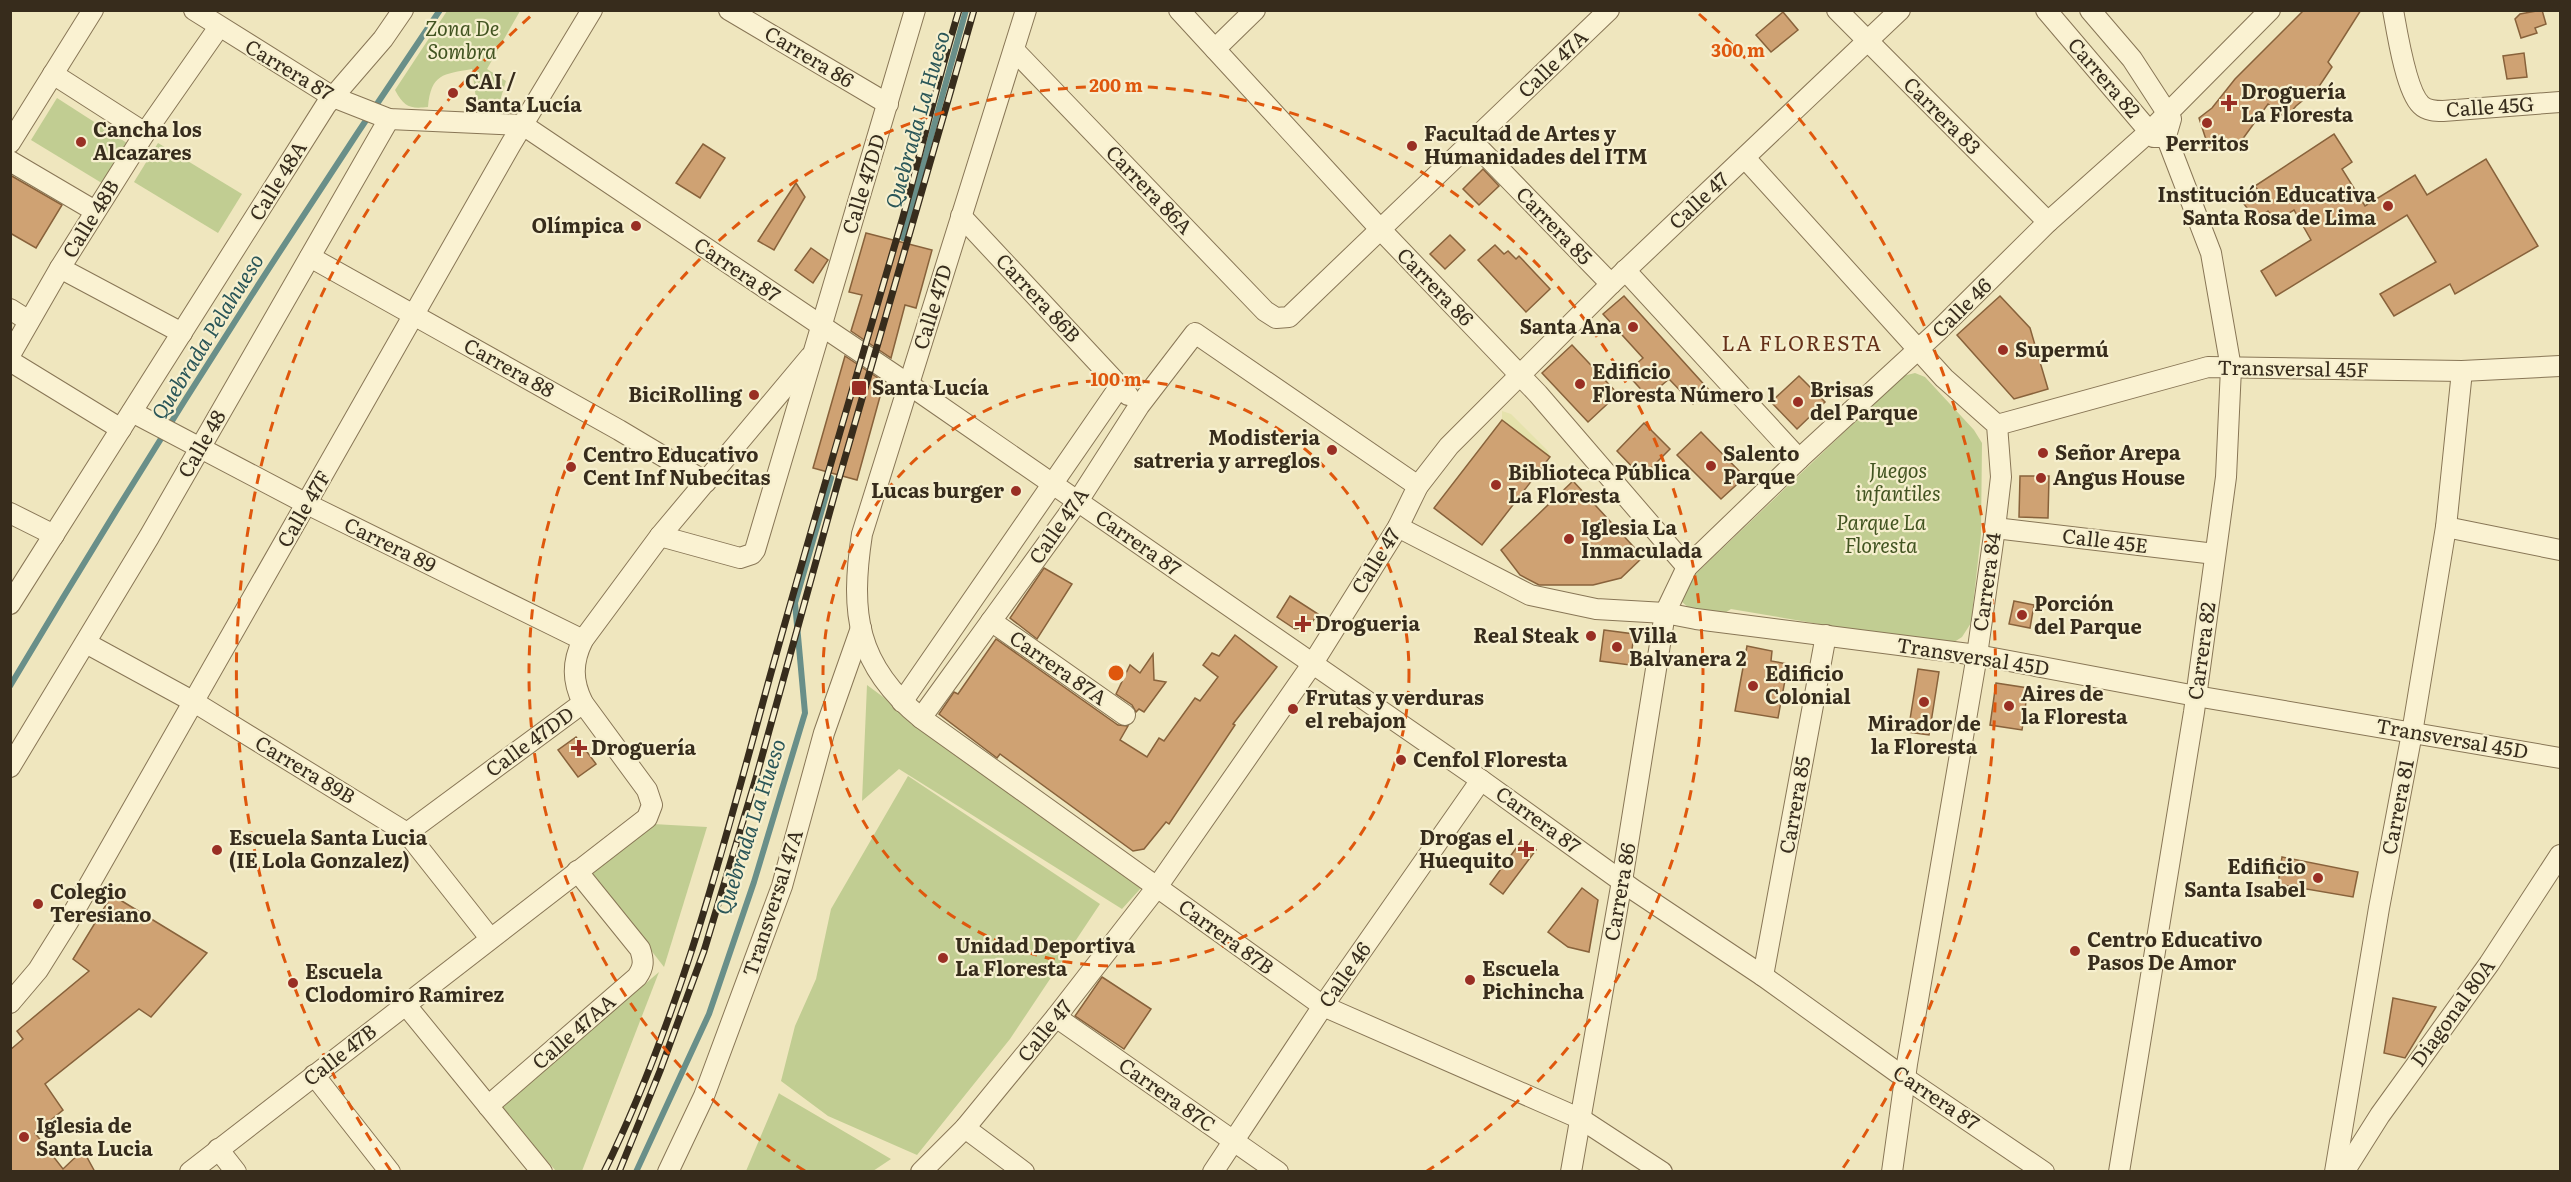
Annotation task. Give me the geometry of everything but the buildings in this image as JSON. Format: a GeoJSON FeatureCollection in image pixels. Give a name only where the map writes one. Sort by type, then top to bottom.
{"type":"FeatureCollection","features":[{"type":"Feature","properties":{"kind":"street"},"geometry":{"type":"LineString","coordinates":[[10,142],[93,10]]}},
{"type":"Feature","properties":{"kind":"street","name":"Carrera 87"},"geometry":{"type":"LineString","coordinates":[[194,10],[341,100],[383,117],[523,125],[1078,501],[1481,780],[1622,881],[1763,976],[1905,1078],[2044,1172]]}},
{"type":"Feature","properties":{"kind":"street","name":"Calle 48A"},"geometry":{"type":"LineString","coordinates":[[10,604],[121,429],[138,415],[182,333],[403,10]]}},
{"type":"Feature","properties":{"kind":"street","name":"Calle 47F"},"geometry":{"type":"LineString","coordinates":[[10,1003],[38,970],[50,951],[523,125],[592,10]]}},
{"type":"Feature","properties":{"kind":"street","name":"Carrera 86"},"geometry":{"type":"LineString","coordinates":[[729,10],[888,104]]}},
{"type":"Feature","properties":{"kind":"street","name":"Calle 47DD"},"geometry":{"type":"LineString","coordinates":[[660,536],[740,558],[752,554],[915,10]]}},
{"type":"Feature","properties":{"kind":"street","name":"Calle 47D"},"geometry":{"type":"LineString","coordinates":[[902,702],[868,656],[861,628],[856,573],[862,534],[1026,10]]}},
{"type":"Feature","properties":{"kind":"street","name":"Carrera 86"},"geometry":{"type":"LineString","coordinates":[[1179,10],[1381,230],[1519,374],[1687,567]]}},
{"type":"Feature","properties":{"kind":"street"},"geometry":{"type":"LineString","coordinates":[[1215,49],[1255,10]]}},
{"type":"Feature","properties":{"kind":"street","name":"Calle 47A"},"geometry":{"type":"LineString","coordinates":[[1289,317],[1609,10]]}},
{"type":"Feature","properties":{"kind":"street","name":"Carrera 83"},"geometry":{"type":"LineString","coordinates":[[1837,10],[2048,222]]}},
{"type":"Feature","properties":{"kind":"street","name":"Calle 47"},"geometry":{"type":"LineString","coordinates":[[927,1169],[965,1128],[1056,1017],[1157,887],[1312,663],[1398,527],[1419,486],[1449,446],[1618,277],[1900,10]]}},
{"type":"Feature","properties":{"kind":"street","name":"Carrera 82"},"geometry":{"type":"LineString","coordinates":[[2046,10],[2158,134],[2211,253],[2231,369],[2226,477],[2196,696],[2120,1172]]}},
{"type":"Feature","properties":{"kind":"street","name":"Carrera 82"},"geometry":{"type":"LineString","coordinates":[[2090,10],[2132,59],[2171,119],[2158,134]]}},
{"type":"Feature","properties":{"kind":"street"},"geometry":{"type":"LineString","coordinates":[[2168,114],[2270,10]]}},
{"type":"Feature","properties":{"kind":"street","name":"Calle 45G"},"geometry":{"type":"LineString","coordinates":[[2393,10],[2409,85],[2420,105],[2431,110],[2443,111],[2560,102]]}},
{"type":"Feature","properties":{"kind":"street","name":"Calle 48B"},"geometry":{"type":"LineString","coordinates":[[10,355],[95,211],[145,133],[219,27]]}},
{"type":"Feature","properties":{"kind":"street","name":"Carrera 86A"},"geometry":{"type":"LineString","coordinates":[[1014,50],[1265,311],[1276,318],[1289,317]]}},
{"type":"Feature","properties":{"kind":"street"},"geometry":{"type":"LineString","coordinates":[[53,74],[145,133]]}},
{"type":"Feature","properties":{"kind":"street","name":"Calle 48"},"geometry":{"type":"LineString","coordinates":[[10,767],[149,537],[193,444],[310,257],[383,117]]}},
{"type":"Feature","properties":{"kind":"street","name":"Calle 46"},"geometry":{"type":"LineString","coordinates":[[1665,613],[1687,567],[1799,459],[1918,350],[2048,222],[2158,134]]}},
{"type":"Feature","properties":{"kind":"street","name":"Carrera 85"},"geometry":{"type":"LineString","coordinates":[[1473,141],[1618,277],[1799,459]]}},
{"type":"Feature","properties":{"kind":"street"},"geometry":{"type":"LineString","coordinates":[[1745,158],[1944,378],[1997,425]]}},
{"type":"Feature","properties":{"kind":"street"},"geometry":{"type":"LineString","coordinates":[[10,161],[95,211]]}},
{"type":"Feature","properties":{"kind":"street","name":"Carrera 86B"},"geometry":{"type":"LineString","coordinates":[[961,216],[1139,406]]}},
{"type":"Feature","properties":{"kind":"street","name":"Carrera 88"},"geometry":{"type":"LineString","coordinates":[[310,257],[619,430],[706,482]]}},
{"type":"Feature","properties":{"kind":"street"},"geometry":{"type":"LineString","coordinates":[[60,267],[182,333]]}},
{"type":"Feature","properties":{"kind":"street"},"geometry":{"type":"LineString","coordinates":[[10,309],[29,321]]}},
{"type":"Feature","properties":{"kind":"street","name":"Calle 47A"},"geometry":{"type":"LineString","coordinates":[[921,718],[1078,501],[1139,406],[1195,333],[1419,486]]}},
{"type":"Feature","properties":{"kind":"street","name":"Calle 47DD"},"geometry":{"type":"LineString","coordinates":[[407,832],[583,703],[577,690],[574,672],[576,656],[583,640],[660,536],[810,357]]}},
{"type":"Feature","properties":{"kind":"street"},"geometry":{"type":"LineString","coordinates":[[10,361],[121,429]]}},
{"type":"Feature","properties":{"kind":"street","name":"Transversal 45F"},"geometry":{"type":"LineString","coordinates":[[1997,425],[2208,367],[2462,371],[2560,366]]}},
{"type":"Feature","properties":{"kind":"street","name":"Carrera 81"},"geometry":{"type":"LineString","coordinates":[[2335,1172],[2446,527],[2462,371]]}},
{"type":"Feature","properties":{"kind":"street","name":"Calle 47A"},"geometry":{"type":"LineString","coordinates":[[902,702],[1054,485],[1120,386]]}},
{"type":"Feature","properties":{"kind":"street","name":"Carrera 89"},"geometry":{"type":"LineString","coordinates":[[138,415],[307,504],[583,640]]}},
{"type":"Feature","properties":{"kind":"street","name":"Carrera 84"},"geometry":{"type":"LineString","coordinates":[[1892,1172],[1905,1078],[1977,655],[1995,528],[2001,477],[1997,425]]}},
{"type":"Feature","properties":{"kind":"street"},"geometry":{"type":"LineString","coordinates":[[10,513],[54,535]]}},
{"type":"Feature","properties":{"kind":"street","name":"Transversal 45D"},"geometry":{"type":"LineString","coordinates":[[1398,527],[1530,595],[1596,609],[1665,613],[1696,619],[1977,655],[2196,696],[2560,758]]}},
{"type":"Feature","properties":{"kind":"street"},"geometry":{"type":"LineString","coordinates":[[2446,527],[2560,549]]}},
{"type":"Feature","properties":{"kind":"street","name":"Calle 45E"},"geometry":{"type":"LineString","coordinates":[[1995,528],[2215,554]]}},
{"type":"Feature","properties":{"kind":"street","name":"Carrera 86"},"geometry":{"type":"LineString","coordinates":[[1571,1172],[1622,881],[1665,613]]}},
{"type":"Feature","properties":{"kind":"street","name":"Carrera 87A"},"geometry":{"type":"LineString","coordinates":[[991,621],[1125,715]]}},
{"type":"Feature","properties":{"kind":"street","name":"Transversal 47A"},"geometry":{"type":"LineString","coordinates":[[668,1172],[704,1096],[783,886],[824,733],[861,628]]}},
{"type":"Feature","properties":{"kind":"street","name":"Carrera 85"},"geometry":{"type":"LineString","coordinates":[[1763,976],[1826,635]]}},
{"type":"Feature","properties":{"kind":"street","name":"Carrera 89B"},"geometry":{"type":"LineString","coordinates":[[86,642],[194,702],[407,832],[490,938]]}},
{"type":"Feature","properties":{"kind":"street","name":"Carrera 87B"},"geometry":{"type":"LineString","coordinates":[[902,702],[921,718],[1323,1006],[1581,1119],[1662,1172]]}},
{"type":"Feature","properties":{"kind":"street","name":"Calle 47B"},"geometry":{"type":"LineString","coordinates":[[190,1172],[647,818],[651,812],[651,800],[647,790],[583,703]]}},
{"type":"Feature","properties":{"kind":"street","name":"Calle 46"},"geometry":{"type":"LineString","coordinates":[[1213,1172],[1323,1006],[1481,780]]}},
{"type":"Feature","properties":{"kind":"street","name":"Diagonal 80A"},"geometry":{"type":"LineString","coordinates":[[2344,1172],[2380,1115],[2489,964],[2560,855]]}},
{"type":"Feature","properties":{"kind":"street","name":"Calle 47AA"},"geometry":{"type":"LineString","coordinates":[[488,1106],[636,977],[644,964],[640,949],[577,871]]}},
{"type":"Feature","properties":{"kind":"street"},"geometry":{"type":"LineString","coordinates":[[405,1004],[542,1172]]}},
{"type":"Feature","properties":{"kind":"street","name":"Carrera 87C"},"geometry":{"type":"LineString","coordinates":[[1056,1017],[1278,1172]]}},
{"type":"Feature","properties":{"kind":"street"},"geometry":{"type":"LineString","coordinates":[[314,1075],[390,1172]]}},
{"type":"Feature","properties":{"kind":"street"},"geometry":{"type":"LineString","coordinates":[[965,1128],[1024,1172]]}},
{"type":"Feature","properties":{"kind":"street"},"geometry":{"type":"LineString","coordinates":[[2107,1172],[2124,1146]]}},
{"type":"Feature","properties":{"kind":"street"},"geometry":{"type":"LineString","coordinates":[[218,1149],[236,1172]]}},
{"type":"Feature","properties":{"kind":"shaded area"},"geometry":{"type":"Polygon","coordinates":[[[1502,411],[1511,414],[1548,451],[1550,457],[1502,420],[1502,411]]]}},
{"type":"Feature","properties":{"kind":"green space","name":"Zona De Sombra"},"geometry":{"type":"Polygon","coordinates":[[[447,11],[520,11],[487,69],[506,81],[499,104],[477,106],[472,69],[453,72],[440,78],[432,88],[428,107],[408,106],[395,90],[447,11]]]}},
{"type":"Feature","properties":{"kind":"green space","name":"Cancha los Alcazares"},"geometry":{"type":"Polygon","coordinates":[[[57,98],[130,145],[105,185],[31,140],[57,98]]]}},
{"type":"Feature","properties":{"kind":"green space"},"geometry":{"type":"Polygon","coordinates":[[[158,143],[242,194],[218,233],[134,182],[158,143]]]}},
{"type":"Feature","properties":{"kind":"green space","name":"Parque La Floresta"},"geometry":{"type":"Polygon","coordinates":[[[1915,373],[1925,377],[1974,430],[1982,443],[1981,534],[1971,623],[1962,637],[1948,646],[1731,609],[1717,618],[1690,609],[1681,601],[1682,587],[1903,376],[1915,373]]]}},
{"type":"Feature","properties":{"kind":"green space"},"geometry":{"type":"Polygon","coordinates":[[[867,685],[1141,888],[1122,909],[899,769],[862,801],[867,685]]]}},
{"type":"Feature","properties":{"kind":"green space","name":"Unidad Deportiva La Floresta"},"geometry":{"type":"Polygon","coordinates":[[[908,776],[1100,904],[1010,1039],[917,1155],[828,1116],[781,1081],[795,1026],[816,979],[831,909],[908,776]]]}},
{"type":"Feature","properties":{"kind":"green space"},"geometry":{"type":"Polygon","coordinates":[[[653,824],[707,827],[664,967],[591,873],[653,824]]]}},
{"type":"Feature","properties":{"kind":"green space"},"geometry":{"type":"Polygon","coordinates":[[[659,972],[582,1171],[556,1171],[500,1108],[659,972]]]}},
{"type":"Feature","properties":{"kind":"green space"},"geometry":{"type":"Polygon","coordinates":[[[779,1093],[891,1159],[873,1171],[746,1171],[779,1093]]]}},
{"type":"Feature","properties":{"kind":"waterway","name":"Quebrada Pelahueso"},"geometry":{"type":"LineString","coordinates":[[10,686],[220,345],[440,10]]}},
{"type":"Feature","properties":{"kind":"waterway","name":"Quebrada La Hueso"},"geometry":{"type":"LineString","coordinates":[[903,238],[966,10]]}},
{"type":"Feature","properties":{"kind":"waterway","name":"Quebrada La Hueso"},"geometry":{"type":"LineString","coordinates":[[636,1172],[709,1014],[754,882],[805,713],[795,603],[831,478]]}},
{"type":"Feature","properties":{"kind":"railway"},"geometry":{"type":"LineString","coordinates":[[604,1172],[656,1053],[717,868],[903,217],[959,10]]}},
{"type":"Feature","properties":{"kind":"railway"},"geometry":{"type":"LineString","coordinates":[[619,1172],[660,1071],[704,951],[756,778],[838,482],[974,10]]}},
{"type":"Feature","properties":{"kind":"place","name":"CAI / Santa Lucía"},"geometry":{"type":"Point","coordinates":[453,93]}},
{"type":"Feature","properties":{"kind":"place","name":"Droguería La Floresta"},"geometry":{"type":"Point","coordinates":[2229,103]}},
{"type":"Feature","properties":{"kind":"place","name":"Perritos"},"geometry":{"type":"Point","coordinates":[2207,123]}},
{"type":"Feature","properties":{"kind":"place","name":"Cancha los Alcazares"},"geometry":{"type":"Point","coordinates":[81,142]}},
{"type":"Feature","properties":{"kind":"place","name":"Facultad de Artes y Humanidades del ITM"},"geometry":{"type":"Point","coordinates":[1412,146]}},
{"type":"Feature","properties":{"kind":"place","name":"Institución Educativa Santa Rosa de Lima"},"geometry":{"type":"Point","coordinates":[2388,206]}},
{"type":"Feature","properties":{"kind":"place","name":"Olímpica"},"geometry":{"type":"Point","coordinates":[636,226]}},
{"type":"Feature","properties":{"kind":"place","name":"Santa Ana"},"geometry":{"type":"Point","coordinates":[1633,327]}},
{"type":"Feature","properties":{"kind":"place","name":"Supermú"},"geometry":{"type":"Point","coordinates":[2003,350]}},
{"type":"Feature","properties":{"kind":"place","name":"Edificio Floresta Número 1"},"geometry":{"type":"Point","coordinates":[1580,384]}},
{"type":"Feature","properties":{"kind":"place","name":"Santa Lucía"},"geometry":{"type":"Point","coordinates":[859,388]}},
{"type":"Feature","properties":{"kind":"place","name":"BiciRolling"},"geometry":{"type":"Point","coordinates":[754,395]}},
{"type":"Feature","properties":{"kind":"place","name":"Brisas del Parque"},"geometry":{"type":"Point","coordinates":[1798,402]}},
{"type":"Feature","properties":{"kind":"place","name":"Modisteria satreria y arreglos"},"geometry":{"type":"Point","coordinates":[1332,450]}},
{"type":"Feature","properties":{"kind":"place","name":"Señor Arepa"},"geometry":{"type":"Point","coordinates":[2043,453]}},
{"type":"Feature","properties":{"kind":"place","name":"Salento Parque"},"geometry":{"type":"Point","coordinates":[1711,466]}},
{"type":"Feature","properties":{"kind":"place","name":"Centro Educativo Cent Inf Nubecitas"},"geometry":{"type":"Point","coordinates":[571,467]}},
{"type":"Feature","properties":{"kind":"place","name":"Angus House"},"geometry":{"type":"Point","coordinates":[2041,478]}},
{"type":"Feature","properties":{"kind":"place","name":"Biblioteca Pública La Floresta"},"geometry":{"type":"Point","coordinates":[1496,485]}},
{"type":"Feature","properties":{"kind":"place","name":"Lucas burger"},"geometry":{"type":"Point","coordinates":[1016,491]}},
{"type":"Feature","properties":{"kind":"place","name":"Iglesia La Inmaculada"},"geometry":{"type":"Point","coordinates":[1569,539]}},
{"type":"Feature","properties":{"kind":"place","name":"Porción del Parque"},"geometry":{"type":"Point","coordinates":[2022,615]}},
{"type":"Feature","properties":{"kind":"place","name":"Drogueria"},"geometry":{"type":"Point","coordinates":[1303,624]}},
{"type":"Feature","properties":{"kind":"place","name":"Real Steak"},"geometry":{"type":"Point","coordinates":[1591,636]}},
{"type":"Feature","properties":{"kind":"place","name":"Villa Balvanera 2"},"geometry":{"type":"Point","coordinates":[1617,647]}},
{"type":"Feature","properties":{"kind":"place","name":"Edificio Colonial"},"geometry":{"type":"Point","coordinates":[1753,686]}},
{"type":"Feature","properties":{"kind":"place","name":"Mirador de la Floresta"},"geometry":{"type":"Point","coordinates":[1924,702]}},
{"type":"Feature","properties":{"kind":"place","name":"Aires de la Floresta"},"geometry":{"type":"Point","coordinates":[2009,706]}},
{"type":"Feature","properties":{"kind":"place","name":"Frutas y verduras el rebajon"},"geometry":{"type":"Point","coordinates":[1293,709]}},
{"type":"Feature","properties":{"kind":"place","name":"Droguería"},"geometry":{"type":"Point","coordinates":[579,748]}},
{"type":"Feature","properties":{"kind":"place","name":"Cenfol Floresta"},"geometry":{"type":"Point","coordinates":[1401,760]}},
{"type":"Feature","properties":{"kind":"place","name":"Drogas el Huequito"},"geometry":{"type":"Point","coordinates":[1526,849]}},
{"type":"Feature","properties":{"kind":"place","name":"Escuela Santa Lucia (IE Lola Gonzalez)"},"geometry":{"type":"Point","coordinates":[217,850]}},
{"type":"Feature","properties":{"kind":"place","name":"Edificio Santa Isabel"},"geometry":{"type":"Point","coordinates":[2318,878]}},
{"type":"Feature","properties":{"kind":"place","name":"Colegio Teresiano"},"geometry":{"type":"Point","coordinates":[38,904]}},
{"type":"Feature","properties":{"kind":"place","name":"Centro Educativo Pasos De Amor"},"geometry":{"type":"Point","coordinates":[2075,951]}},
{"type":"Feature","properties":{"kind":"place","name":"Unidad Deportiva La Floresta"},"geometry":{"type":"Point","coordinates":[943,958]}},
{"type":"Feature","properties":{"kind":"place","name":"Escuela Pichincha"},"geometry":{"type":"Point","coordinates":[1470,980]}},
{"type":"Feature","properties":{"kind":"place","name":"Escuela Clodomiro Ramirez"},"geometry":{"type":"Point","coordinates":[293,983]}},
{"type":"Feature","properties":{"kind":"place","name":"Iglesia de Santa Lucia"},"geometry":{"type":"Point","coordinates":[24,1137]}},
{"type":"Feature","properties":{"kind":"district","name":"LA FLORESTA"},"geometry":{"type":"Point","coordinates":[1802,344]}},
{"type":"Feature","properties":{"kind":"park label","name":"Juegos infantiles"},"geometry":{"type":"Point","coordinates":[1898,482]}}]}
